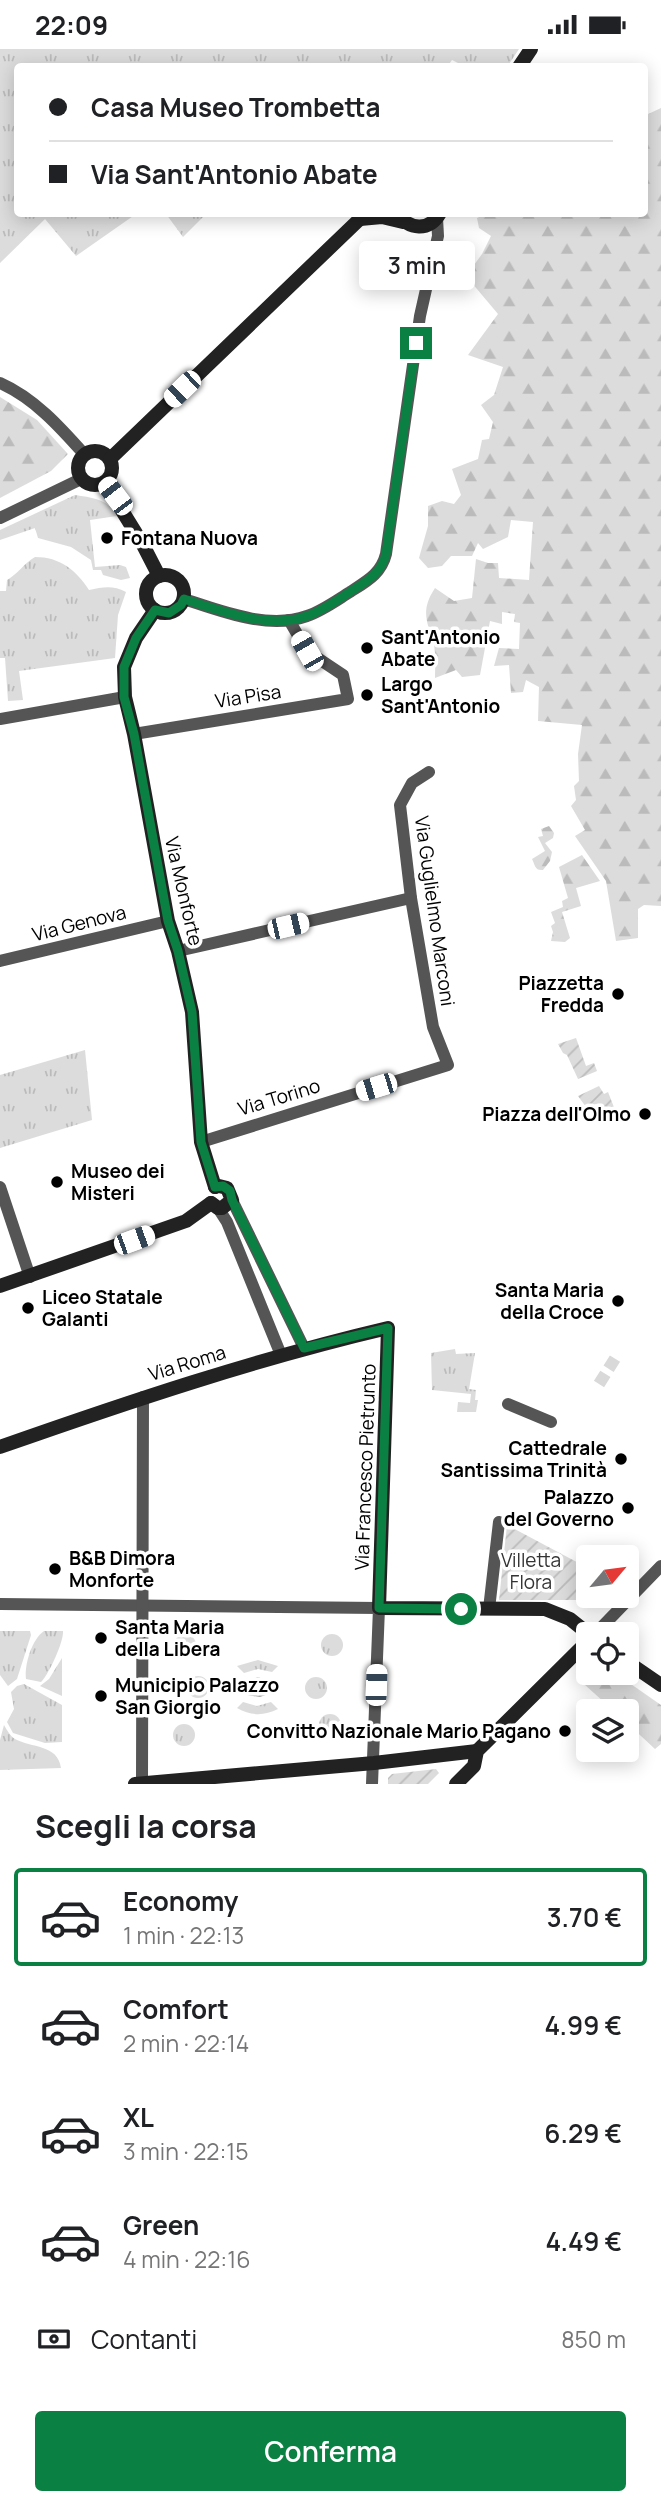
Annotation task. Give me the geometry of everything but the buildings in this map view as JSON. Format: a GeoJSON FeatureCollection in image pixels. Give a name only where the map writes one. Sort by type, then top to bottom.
{"type":"FeatureCollection","features":[{"type":"Feature","properties":{"kind":"street"},"geometry":{"type":"LineString","coordinates":[[110,459],[362,217]]}},
{"type":"Feature","properties":{"kind":"street"},"geometry":{"type":"LineString","coordinates":[[382,217],[400,218],[417,227],[425,226],[437,217]]}},
{"type":"Feature","properties":{"kind":"street"},"geometry":{"type":"LineString","coordinates":[[184,599],[218,610],[268,620],[289,620],[308,616],[326,606],[373,577],[382,568],[420,316],[438,236],[438,217]]}},
{"type":"Feature","properties":{"kind":"street"},"geometry":{"type":"LineString","coordinates":[[0,383],[17,391],[57,424],[84,454]]}},
{"type":"Feature","properties":{"kind":"street"},"geometry":{"type":"LineString","coordinates":[[103,452],[110,459],[113,467],[111,476],[105,483],[88,485],[81,479],[79,461],[84,454],[103,452]]}},
{"type":"Feature","properties":{"kind":"street"},"geometry":{"type":"LineString","coordinates":[[0,519],[81,479]]}},
{"type":"Feature","properties":{"kind":"street"},"geometry":{"type":"LineString","coordinates":[[105,483],[159,576]]}},
{"type":"Feature","properties":{"kind":"street"},"geometry":{"type":"LineString","coordinates":[[159,576],[175,577],[185,591],[184,599],[181,605],[169,613],[155,610],[148,601],[147,589],[153,579],[159,576]]}},
{"type":"Feature","properties":{"kind":"street","name":"Via Monforte"},"geometry":{"type":"LineString","coordinates":[[155,610],[136,638],[124,667],[124,697],[134,734],[168,921],[192,1012],[201,1142],[215,1187]]}},
{"type":"Feature","properties":{"kind":"street","name":"Via Pisa"},"geometry":{"type":"LineString","coordinates":[[134,734],[348,699],[343,675],[307,651],[289,620]]}},
{"type":"Feature","properties":{"kind":"street"},"geometry":{"type":"LineString","coordinates":[[0,719],[124,697]]}},
{"type":"Feature","properties":{"kind":"street","name":"Via Guglielmo Marconi"},"geometry":{"type":"LineString","coordinates":[[429,772],[412,783],[400,805],[411,898],[432,1027],[448,1065]]}},
{"type":"Feature","properties":{"kind":"street"},"geometry":{"type":"LineString","coordinates":[[178,951],[411,898]]}},
{"type":"Feature","properties":{"kind":"street","name":"Via Genova"},"geometry":{"type":"LineString","coordinates":[[0,961],[168,921]]}},
{"type":"Feature","properties":{"kind":"street","name":"Via Torino"},"geometry":{"type":"LineString","coordinates":[[201,1142],[448,1065]]}},
{"type":"Feature","properties":{"kind":"street"},"geometry":{"type":"LineString","coordinates":[[0,1187],[30,1277]]}},
{"type":"Feature","properties":{"kind":"street"},"geometry":{"type":"LineString","coordinates":[[281,1355],[227,1222],[210,1194],[215,1187],[228,1188],[304,1348]]}},
{"type":"Feature","properties":{"kind":"street"},"geometry":{"type":"LineString","coordinates":[[0,1286],[186,1221],[215,1206],[227,1207],[232,1200]]}},
{"type":"Feature","properties":{"kind":"street","name":"Via Roma"},"geometry":{"type":"LineString","coordinates":[[0,1447],[143,1397],[304,1348],[388,1328]]}},
{"type":"Feature","properties":{"kind":"street","name":"Via Francesco Pietrunto"},"geometry":{"type":"LineString","coordinates":[[379,1608],[388,1328]]}},
{"type":"Feature","properties":{"kind":"street"},"geometry":{"type":"LineString","coordinates":[[142,1784],[143,1397]]}},
{"type":"Feature","properties":{"kind":"street"},"geometry":{"type":"LineString","coordinates":[[508,1403],[551,1422]]}},
{"type":"Feature","properties":{"kind":"street"},"geometry":{"type":"LineString","coordinates":[[489,1609],[499,1522]]}},
{"type":"Feature","properties":{"kind":"street"},"geometry":{"type":"LineString","coordinates":[[605,1622],[661,1566]]}},
{"type":"Feature","properties":{"kind":"street"},"geometry":{"type":"LineString","coordinates":[[0,1604],[545,1609],[576,1623]]}},
{"type":"Feature","properties":{"kind":"street"},"geometry":{"type":"LineString","coordinates":[[372,1784],[379,1608]]}},
{"type":"Feature","properties":{"kind":"street"},"geometry":{"type":"LineString","coordinates":[[456,1784],[474,1766],[477,1751],[576,1653]]}},
{"type":"Feature","properties":{"kind":"street"},"geometry":{"type":"LineString","coordinates":[[639,1670],[661,1685]]}},
{"type":"Feature","properties":{"kind":"street"},"geometry":{"type":"LineString","coordinates":[[135,1784],[477,1751]]}},
{"type":"Feature","properties":{"kind":"green space"},"geometry":{"type":"Polygon","coordinates":[[[0,49],[519,49],[510,63],[458,63],[452,60],[450,63],[14,63],[14,217],[132,217],[76,256],[45,219],[0,263],[0,49]]]}},
{"type":"Feature","properties":{"kind":"green space"},"geometry":{"type":"Polygon","coordinates":[[[661,108],[661,906],[644,905],[638,909],[638,938],[616,941],[606,881],[575,836],[585,830],[571,806],[576,800],[574,786],[579,781],[578,754],[582,725],[538,721],[539,687],[526,680],[523,692],[511,693],[509,665],[494,666],[499,648],[519,649],[520,623],[514,622],[515,614],[502,612],[502,624],[490,621],[480,675],[462,677],[456,670],[435,678],[435,649],[426,610],[435,588],[454,601],[472,598],[476,559],[498,563],[499,578],[529,580],[533,522],[511,520],[508,537],[483,549],[478,543],[472,556],[451,556],[442,566],[428,568],[419,558],[428,526],[428,506],[442,501],[454,504],[461,495],[452,469],[478,459],[482,440],[489,439],[493,422],[481,405],[494,395],[503,367],[468,355],[498,314],[466,276],[491,236],[479,228],[477,218],[648,217],[648,114],[661,108]]]}},
{"type":"Feature","properties":{"kind":"green space"},"geometry":{"type":"Polygon","coordinates":[[[168,217],[203,217],[183,237],[168,217]]]}},
{"type":"Feature","properties":{"kind":"green space"},"geometry":{"type":"Polygon","coordinates":[[[0,397],[37,420],[68,454],[51,471],[0,498],[0,397]]]}},
{"type":"Feature","properties":{"kind":"green space"},"geometry":{"type":"Polygon","coordinates":[[[75,495],[100,500],[117,516],[90,520],[95,567],[120,565],[126,567],[130,578],[121,580],[103,575],[101,570],[93,570],[91,560],[71,547],[38,538],[35,528],[0,540],[0,530],[75,495]]]}},
{"type":"Feature","properties":{"kind":"green space"},"geometry":{"type":"Polygon","coordinates":[[[35,557],[60,562],[79,576],[89,590],[108,587],[126,592],[118,615],[115,658],[19,671],[23,700],[8,701],[5,658],[0,658],[0,591],[6,591],[7,580],[35,557]]]}},
{"type":"Feature","properties":{"kind":"green space"},"geometry":{"type":"Polygon","coordinates":[[[549,826],[554,833],[553,838],[545,843],[552,852],[550,861],[543,870],[538,870],[532,859],[545,851],[538,837],[543,836],[541,829],[549,826]]]}},
{"type":"Feature","properties":{"kind":"green space"},"geometry":{"type":"Polygon","coordinates":[[[582,855],[600,881],[576,888],[581,906],[562,912],[570,938],[565,942],[551,941],[551,926],[555,923],[551,912],[563,907],[562,901],[568,898],[559,867],[582,855]]]}},
{"type":"Feature","properties":{"kind":"green space"},"geometry":{"type":"Polygon","coordinates":[[[576,1038],[586,1066],[594,1063],[597,1071],[578,1079],[567,1055],[558,1044],[576,1038]]]}},
{"type":"Feature","properties":{"kind":"green space"},"geometry":{"type":"Polygon","coordinates":[[[85,1050],[92,1120],[0,1148],[0,1075],[85,1050]]]}},
{"type":"Feature","properties":{"kind":"green space"},"geometry":{"type":"Polygon","coordinates":[[[599,1086],[604,1094],[608,1092],[619,1120],[604,1122],[596,1104],[586,1107],[578,1096],[599,1086]]]}},
{"type":"Feature","properties":{"kind":"green space"},"geometry":{"type":"Polygon","coordinates":[[[455,1349],[456,1354],[475,1353],[469,1389],[476,1390],[476,1412],[457,1412],[458,1402],[470,1403],[471,1394],[432,1390],[431,1353],[455,1349]]]}},
{"type":"Feature","properties":{"kind":"green space","name":"Villetta Flora"},"geometry":{"type":"Polygon","coordinates":[[[507,1525],[576,1562],[576,1600],[499,1600],[507,1525]]]}},
{"type":"Feature","properties":{"kind":"green space"},"geometry":{"type":"Polygon","coordinates":[[[0,1631],[30,1631],[31,1635],[17,1679],[8,1686],[0,1675],[0,1631]]]}},
{"type":"Feature","properties":{"kind":"green space"},"geometry":{"type":"Polygon","coordinates":[[[44,1631],[63,1631],[59,1649],[41,1682],[26,1679],[30,1653],[44,1631]]]}},
{"type":"Feature","properties":{"kind":"green space"},"geometry":{"type":"Polygon","coordinates":[[[185,1634],[195,1641],[196,1645],[189,1655],[185,1656],[175,1649],[174,1645],[181,1635],[185,1634]]]}},
{"type":"Feature","properties":{"kind":"green space"},"geometry":{"type":"Polygon","coordinates":[[[332,1634],[342,1641],[343,1645],[336,1655],[332,1656],[322,1649],[321,1645],[328,1635],[332,1634]]]}},
{"type":"Feature","properties":{"kind":"green space"},"geometry":{"type":"Polygon","coordinates":[[[62,1658],[62,1696],[40,1686],[49,1679],[62,1658]]]}},
{"type":"Feature","properties":{"kind":"green space"},"geometry":{"type":"Polygon","coordinates":[[[258,1660],[278,1666],[272,1672],[258,1669],[244,1673],[237,1666],[258,1660]]]}},
{"type":"Feature","properties":{"kind":"green space"},"geometry":{"type":"Polygon","coordinates":[[[198,1676],[208,1683],[209,1687],[202,1697],[198,1698],[188,1691],[187,1687],[194,1677],[198,1676]]]}},
{"type":"Feature","properties":{"kind":"green space"},"geometry":{"type":"Polygon","coordinates":[[[316,1677],[326,1684],[327,1688],[320,1698],[316,1699],[306,1692],[305,1688],[312,1678],[316,1677]]]}},
{"type":"Feature","properties":{"kind":"green space"},"geometry":{"type":"Polygon","coordinates":[[[24,1684],[62,1705],[62,1742],[45,1743],[13,1733],[7,1722],[14,1709],[11,1692],[24,1684]]]}},
{"type":"Feature","properties":{"kind":"green space"},"geometry":{"type":"Polygon","coordinates":[[[585,1685],[632,1685],[661,1705],[661,1744],[655,1749],[639,1734],[639,1699],[601,1699],[585,1685]]]}},
{"type":"Feature","properties":{"kind":"green space"},"geometry":{"type":"Polygon","coordinates":[[[243,1702],[257,1706],[271,1702],[278,1709],[252,1714],[237,1708],[243,1702]]]}},
{"type":"Feature","properties":{"kind":"green space"},"geometry":{"type":"Polygon","coordinates":[[[330,1714],[340,1721],[341,1725],[334,1735],[330,1736],[320,1729],[319,1725],[326,1715],[330,1714]]]}},
{"type":"Feature","properties":{"kind":"green space"},"geometry":{"type":"Polygon","coordinates":[[[184,1724],[194,1731],[195,1735],[188,1745],[184,1746],[174,1739],[173,1735],[180,1725],[184,1724]]]}},
{"type":"Feature","properties":{"kind":"green space"},"geometry":{"type":"Polygon","coordinates":[[[4,1725],[15,1739],[55,1755],[61,1768],[0,1770],[0,1740],[4,1725]]]}},
{"type":"Feature","properties":{"kind":"green space"},"geometry":{"type":"Polygon","coordinates":[[[436,1769],[439,1773],[428,1784],[388,1784],[388,1778],[392,1774],[436,1769]]]}},
{"type":"Feature","properties":{"kind":"water"},"geometry":{"type":"Polygon","coordinates":[[[258,1677],[271,1682],[271,1693],[260,1697],[247,1695],[243,1689],[244,1682],[258,1677]]]}},
{"type":"Feature","properties":{"kind":"tunnel"},"geometry":{"type":"LineString","coordinates":[[599,1384],[616,1357]]}},
{"type":"Feature","properties":{"kind":"place","name":"Fontana Nuova"},"geometry":{"type":"Point","coordinates":[107,538]}},
{"type":"Feature","properties":{"kind":"place","name":"Sant'Antonio Abate"},"geometry":{"type":"Point","coordinates":[367,648]}},
{"type":"Feature","properties":{"kind":"place","name":"Largo Sant'Antonio"},"geometry":{"type":"Point","coordinates":[367,695]}},
{"type":"Feature","properties":{"kind":"place","name":"Piazzetta Fredda"},"geometry":{"type":"Point","coordinates":[618,994]}},
{"type":"Feature","properties":{"kind":"place","name":"Piazza dell'Olmo"},"geometry":{"type":"Point","coordinates":[645,1114]}},
{"type":"Feature","properties":{"kind":"place","name":"Museo dei Misteri"},"geometry":{"type":"Point","coordinates":[57,1182]}},
{"type":"Feature","properties":{"kind":"place","name":"Santa Maria della Croce"},"geometry":{"type":"Point","coordinates":[618,1301]}},
{"type":"Feature","properties":{"kind":"place","name":"Liceo Statale Galanti"},"geometry":{"type":"Point","coordinates":[28,1308]}},
{"type":"Feature","properties":{"kind":"place","name":"Cattedrale Santissima Trinità"},"geometry":{"type":"Point","coordinates":[621,1459]}},
{"type":"Feature","properties":{"kind":"place","name":"Palazzo del Governo"},"geometry":{"type":"Point","coordinates":[628,1508]}},
{"type":"Feature","properties":{"kind":"place","name":"B&B Dimora Monforte"},"geometry":{"type":"Point","coordinates":[55,1569]}},
{"type":"Feature","properties":{"kind":"place","name":"Santa Maria della Libera"},"geometry":{"type":"Point","coordinates":[101,1638]}},
{"type":"Feature","properties":{"kind":"place","name":"Municipio Palazzo San Giorgio"},"geometry":{"type":"Point","coordinates":[101,1696]}},
{"type":"Feature","properties":{"kind":"place","name":"Convitto Nazionale Mario Pagano"},"geometry":{"type":"Point","coordinates":[565,1731]}},
{"type":"Feature","properties":{"kind":"route"},"geometry":{"type":"LineString","coordinates":[[416,343],[382,568],[373,577],[326,606],[308,616],[289,620],[268,620],[218,610],[184,599],[176,610],[169,613],[155,610],[136,638],[124,667],[124,697],[134,734],[168,921],[192,1012],[201,1142],[215,1187],[223,1186],[230,1191],[304,1348],[388,1328],[379,1608],[461,1609]]}}]}
